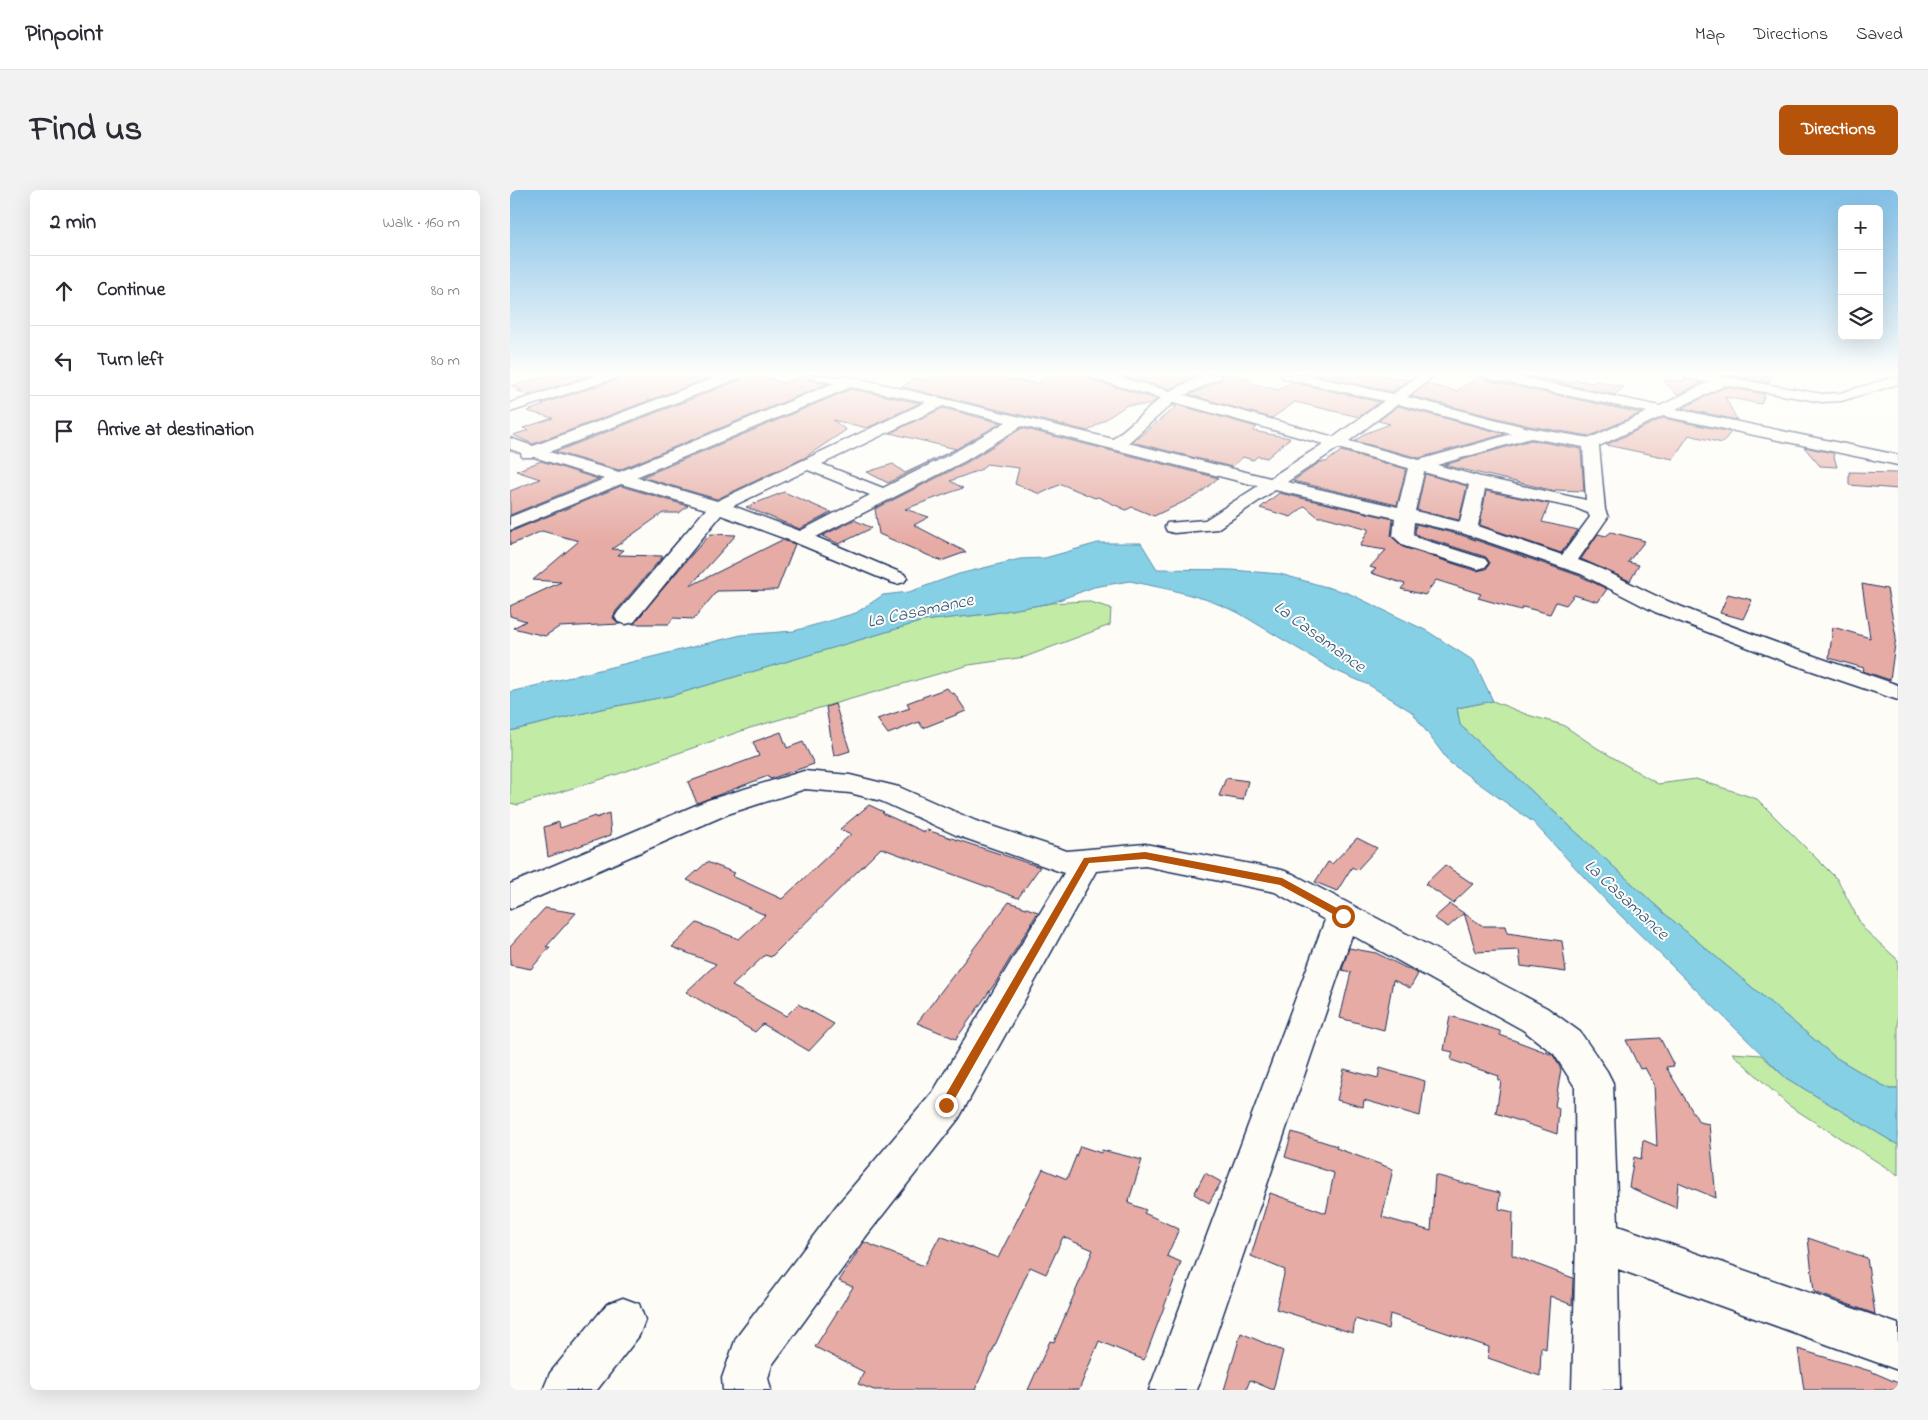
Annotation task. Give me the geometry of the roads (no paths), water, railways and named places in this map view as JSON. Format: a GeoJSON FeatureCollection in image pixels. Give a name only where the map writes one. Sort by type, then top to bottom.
{"type":"FeatureCollection","features":[{"type":"Feature","properties":{"kind":"street"},"geometry":{"type":"LineString","coordinates":[[510,460],[588,431]]}},
{"type":"Feature","properties":{"kind":"street"},"geometry":{"type":"LineString","coordinates":[[510,524],[731,431]]}},
{"type":"Feature","properties":{"kind":"street"},"geometry":{"type":"LineString","coordinates":[[626,618],[718,506],[877,431]]}},
{"type":"Feature","properties":{"kind":"street"},"geometry":{"type":"LineString","coordinates":[[801,538],[959,457],[1002,431]]}},
{"type":"Feature","properties":{"kind":"street"},"geometry":{"type":"LineString","coordinates":[[1057,431],[1272,484],[1468,529],[1588,570],[1663,607],[1794,658],[1898,693]]}},
{"type":"Feature","properties":{"kind":"street"},"geometry":{"type":"LineString","coordinates":[[1115,446],[1132,431]]}},
{"type":"Feature","properties":{"kind":"street"},"geometry":{"type":"LineString","coordinates":[[1301,431],[1417,466],[1478,482],[1581,504],[1596,510]]}},
{"type":"Feature","properties":{"kind":"street"},"geometry":{"type":"LineString","coordinates":[[1174,527],[1210,525],[1352,431]]}},
{"type":"Feature","properties":{"kind":"street"},"geometry":{"type":"LineString","coordinates":[[1521,431],[1591,443],[1620,431]]}},
{"type":"Feature","properties":{"kind":"street"},"geometry":{"type":"LineString","coordinates":[[1761,431],[1898,460]]}},
{"type":"Feature","properties":{"kind":"street"},"geometry":{"type":"LineString","coordinates":[[1417,466],[1529,433]]}},
{"type":"Feature","properties":{"kind":"street"},"geometry":{"type":"LineString","coordinates":[[510,443],[533,452],[718,506],[896,578]]}},
{"type":"Feature","properties":{"kind":"street"},"geometry":{"type":"LineString","coordinates":[[1566,562],[1599,516],[1596,510],[1591,443]]}},
{"type":"Feature","properties":{"kind":"street"},"geometry":{"type":"LineString","coordinates":[[807,464],[884,494]]}},
{"type":"Feature","properties":{"kind":"street"},"geometry":{"type":"LineString","coordinates":[[1417,466],[1402,532],[1403,536],[1411,542],[1478,563]]}},
{"type":"Feature","properties":{"kind":"street"},"geometry":{"type":"LineString","coordinates":[[1468,529],[1478,482]]}},
{"type":"Feature","properties":{"kind":"street"},"geometry":{"type":"LineString","coordinates":[[510,897],[718,807],[804,780],[850,784],[889,794],[966,828],[1066,862],[1145,856],[1282,882],[1536,1019],[1567,1043],[1594,1083],[1597,1240],[1596,1390]]}},
{"type":"Feature","properties":{"kind":"street"},"geometry":{"type":"LineString","coordinates":[[748,1390],[745,1378],[752,1354],[852,1220],[946,1105],[1087,860]]}},
{"type":"Feature","properties":{"kind":"street"},"geometry":{"type":"LineString","coordinates":[[1173,1390],[1343,916]]}},
{"type":"Feature","properties":{"kind":"street"},"geometry":{"type":"LineString","coordinates":[[1597,1240],[1898,1347]]}},
{"type":"Feature","properties":{"kind":"street"},"geometry":{"type":"LineString","coordinates":[[567,1390],[624,1320]]}},
{"type":"Feature","properties":{"kind":"water","name":"La Casamance"},"geometry":{"type":"Polygon","coordinates":[[[1098,543],[1141,543],[1157,569],[1232,570],[1280,574],[1348,593],[1427,631],[1474,661],[1493,701],[1457,708],[1460,725],[1665,914],[1835,1057],[1889,1089],[1898,1089],[1898,1145],[1786,1078],[1610,905],[1533,822],[1449,762],[1412,712],[1369,685],[1332,669],[1237,612],[1208,600],[1130,581],[1094,587],[1051,603],[988,614],[923,621],[674,695],[601,709],[510,731],[510,692],[741,635],[794,631],[856,613],[883,595],[909,592],[959,574],[1020,559],[1045,558],[1098,543]]]}}]}
